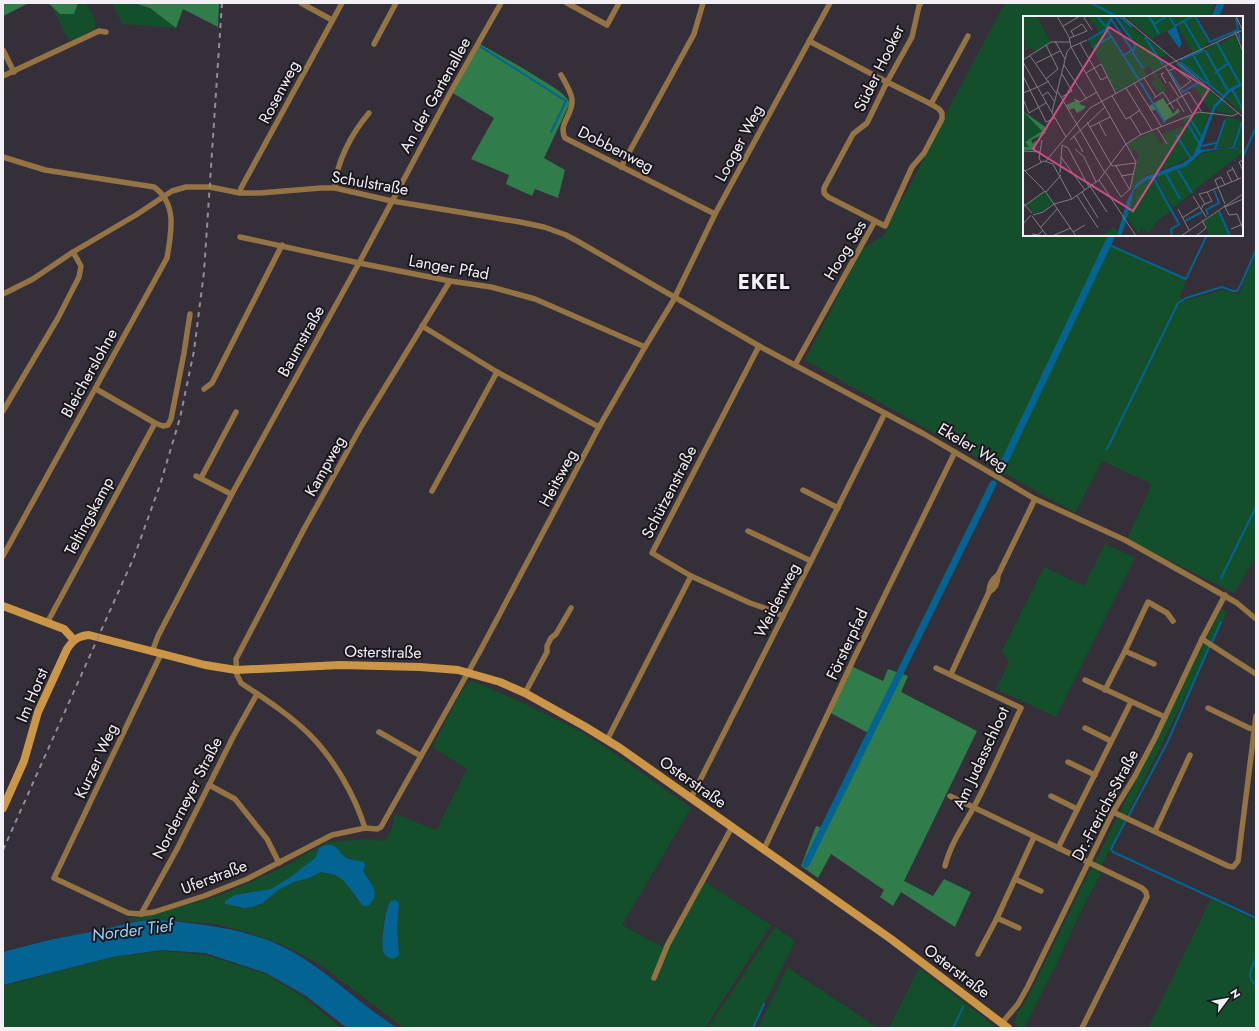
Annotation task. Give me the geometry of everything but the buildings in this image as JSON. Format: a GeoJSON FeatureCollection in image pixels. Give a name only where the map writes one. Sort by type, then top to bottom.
{"type":"FeatureCollection","features":[{"type":"Feature","properties":{"kind":"street"},"geometry":{"type":"LineString","coordinates":[[301,3],[332,20]]}},
{"type":"Feature","properties":{"kind":"street","name":"Rosenweg"},"geometry":{"type":"LineString","coordinates":[[240,194],[241,188],[342,3]]}},
{"type":"Feature","properties":{"kind":"street"},"geometry":{"type":"LineString","coordinates":[[374,44],[396,3]]}},
{"type":"Feature","properties":{"kind":"street","name":"An der Gartenallee"},"geometry":{"type":"LineString","coordinates":[[392,201],[450,93],[501,3]]}},
{"type":"Feature","properties":{"kind":"street"},"geometry":{"type":"LineString","coordinates":[[567,3],[607,25],[619,3]]}},
{"type":"Feature","properties":{"kind":"street"},"geometry":{"type":"LineString","coordinates":[[622,166],[694,34],[703,3]]}},
{"type":"Feature","properties":{"kind":"street","name":"Looger Weg"},"geometry":{"type":"LineString","coordinates":[[675,298],[715,214],[830,3]]}},
{"type":"Feature","properties":{"kind":"street","name":"Süder Hooker"},"geometry":{"type":"LineString","coordinates":[[874,221],[828,197],[824,193],[824,188],[853,134],[867,123],[887,82],[912,37],[921,3]]}},
{"type":"Feature","properties":{"kind":"street"},"geometry":{"type":"LineString","coordinates":[[3,76],[99,31],[106,32]]}},
{"type":"Feature","properties":{"kind":"street"},"geometry":{"type":"LineString","coordinates":[[809,41],[931,104],[968,36]]}},
{"type":"Feature","properties":{"kind":"street"},"geometry":{"type":"LineString","coordinates":[[3,50],[14,72]]}},
{"type":"Feature","properties":{"kind":"street","name":"Dobbenweg"},"geometry":{"type":"LineString","coordinates":[[562,75],[573,100],[571,110],[562,129],[562,134],[565,138],[715,214]]}},
{"type":"Feature","properties":{"kind":"street","name":"Hoog Ses"},"geometry":{"type":"LineString","coordinates":[[795,365],[874,221],[885,226],[912,167],[924,153],[942,119],[942,113],[931,104]]}},
{"type":"Feature","properties":{"kind":"street"},"geometry":{"type":"LineString","coordinates":[[335,188],[340,161],[360,124],[368,113]]}},
{"type":"Feature","properties":{"kind":"street"},"geometry":{"type":"LineString","coordinates":[[3,157],[45,170],[150,186],[156,188],[163,197]]}},
{"type":"Feature","properties":{"kind":"street","name":"Schulstraße"},"geometry":{"type":"LineString","coordinates":[[3,294],[33,279],[73,252],[136,215],[172,191],[186,187],[210,188],[240,194],[335,188],[392,201],[520,222],[555,230],[579,242],[675,298]]}},
{"type":"Feature","properties":{"kind":"street","name":"Bleicherslohne"},"geometry":{"type":"LineString","coordinates":[[3,556],[167,258],[171,216],[168,203],[163,197]]}},
{"type":"Feature","properties":{"kind":"street","name":"Baumstraße"},"geometry":{"type":"LineString","coordinates":[[152,652],[158,636],[231,494],[392,201]]}},
{"type":"Feature","properties":{"kind":"street","name":"Langer Pfad"},"geometry":{"type":"LineString","coordinates":[[240,237],[359,263],[450,281],[491,287],[534,299],[645,347]]}},
{"type":"Feature","properties":{"kind":"street"},"geometry":{"type":"LineString","coordinates":[[204,389],[212,383],[282,245]]}},
{"type":"Feature","properties":{"kind":"street"},"geometry":{"type":"LineString","coordinates":[[3,411],[58,318],[79,278],[81,266],[73,252]]}},
{"type":"Feature","properties":{"kind":"street","name":"Kampweg"},"geometry":{"type":"LineString","coordinates":[[236,670],[236,659],[304,529],[362,425],[450,281]]}},
{"type":"Feature","properties":{"kind":"street","name":"Ekeler Weg"},"geometry":{"type":"LineString","coordinates":[[675,298],[759,346],[885,413],[1036,499],[1125,540],[1225,595],[1237,603],[1256,620]]}},
{"type":"Feature","properties":{"kind":"street","name":"Heitsweg"},"geometry":{"type":"LineString","coordinates":[[381,827],[468,672],[599,427],[675,298]]}},
{"type":"Feature","properties":{"kind":"street"},"geometry":{"type":"LineString","coordinates":[[96,388],[155,422],[163,426],[168,425],[171,419],[190,314]]}},
{"type":"Feature","properties":{"kind":"street"},"geometry":{"type":"LineString","coordinates":[[422,326],[497,372],[599,427]]}},
{"type":"Feature","properties":{"kind":"street","name":"Schützenstraße"},"geometry":{"type":"LineString","coordinates":[[691,576],[652,553],[759,346]]}},
{"type":"Feature","properties":{"kind":"street"},"geometry":{"type":"LineString","coordinates":[[432,492],[497,372]]}},
{"type":"Feature","properties":{"kind":"street"},"geometry":{"type":"LineString","coordinates":[[231,494],[198,477],[236,412]]}},
{"type":"Feature","properties":{"kind":"street","name":"Weidenweg"},"geometry":{"type":"LineString","coordinates":[[691,798],[885,413]]}},
{"type":"Feature","properties":{"kind":"street","name":"Teltingskamp"},"geometry":{"type":"LineString","coordinates":[[47,623],[155,422]]}},
{"type":"Feature","properties":{"kind":"street","name":"Försterpfad"},"geometry":{"type":"LineString","coordinates":[[764,849],[859,648],[955,452]]}},
{"type":"Feature","properties":{"kind":"street"},"geometry":{"type":"LineString","coordinates":[[803,490],[838,508]]}},
{"type":"Feature","properties":{"kind":"street"},"geometry":{"type":"LineString","coordinates":[[951,674],[990,592],[994,589],[998,581],[998,575],[1036,499]]}},
{"type":"Feature","properties":{"kind":"street"},"geometry":{"type":"LineString","coordinates":[[748,531],[811,561]]}},
{"type":"Feature","properties":{"kind":"street"},"geometry":{"type":"LineString","coordinates":[[607,740],[691,576],[750,603],[784,616]]}},
{"type":"Feature","properties":{"kind":"street","name":"Dr.-Frerichs-Straße"},"geometry":{"type":"LineString","coordinates":[[1005,1026],[1027,988],[1113,812],[1135,776],[1225,595]]}},
{"type":"Feature","properties":{"kind":"street"},"geometry":{"type":"LineString","coordinates":[[1105,690],[1148,602],[1167,612],[1173,621]]}},
{"type":"Feature","properties":{"kind":"street"},"geometry":{"type":"LineString","coordinates":[[3,606],[64,629],[74,640]]}},
{"type":"Feature","properties":{"kind":"street"},"geometry":{"type":"LineString","coordinates":[[525,693],[548,652],[547,646],[551,638],[556,634],[571,608]]}},
{"type":"Feature","properties":{"kind":"street","name":"Osterstraße"},"geometry":{"type":"LineString","coordinates":[[74,640],[81,636],[89,635],[205,665],[236,670],[340,665],[420,666],[446,668],[468,672],[500,682],[525,693],[607,740],[896,943],[1005,1026]]}},
{"type":"Feature","properties":{"kind":"street"},"geometry":{"type":"LineString","coordinates":[[1202,639],[1256,674]]}},
{"type":"Feature","properties":{"kind":"street","name":"Im Horst"},"geometry":{"type":"LineString","coordinates":[[3,808],[24,761],[38,712],[67,649],[74,640]]}},
{"type":"Feature","properties":{"kind":"street"},"geometry":{"type":"LineString","coordinates":[[1125,650],[1154,664]]}},
{"type":"Feature","properties":{"kind":"street","name":"Kurzer Weg"},"geometry":{"type":"LineString","coordinates":[[54,878],[161,654]]}},
{"type":"Feature","properties":{"kind":"street","name":"Am Judasschloot"},"geometry":{"type":"LineString","coordinates":[[936,668],[1021,708],[945,866]]}},
{"type":"Feature","properties":{"kind":"street"},"geometry":{"type":"LineString","coordinates":[[236,670],[241,683],[286,714],[310,735],[346,784],[365,828]]}},
{"type":"Feature","properties":{"kind":"street"},"geometry":{"type":"LineString","coordinates":[[1086,680],[1165,717]]}},
{"type":"Feature","properties":{"kind":"street","name":"Norderneyer Straße"},"geometry":{"type":"LineString","coordinates":[[141,914],[177,849],[233,737],[257,694]]}},
{"type":"Feature","properties":{"kind":"street"},"geometry":{"type":"LineString","coordinates":[[1058,848],[1131,702]]}},
{"type":"Feature","properties":{"kind":"street"},"geometry":{"type":"LineString","coordinates":[[1208,708],[1254,729]]}},
{"type":"Feature","properties":{"kind":"street"},"geometry":{"type":"LineString","coordinates":[[1113,812],[1228,866],[1233,866],[1236,864],[1238,861],[1256,716]]}},
{"type":"Feature","properties":{"kind":"street"},"geometry":{"type":"LineString","coordinates":[[1085,728],[1111,741]]}},
{"type":"Feature","properties":{"kind":"street"},"geometry":{"type":"LineString","coordinates":[[378,732],[421,756]]}},
{"type":"Feature","properties":{"kind":"street"},"geometry":{"type":"LineString","coordinates":[[1155,831],[1190,755]]}},
{"type":"Feature","properties":{"kind":"street"},"geometry":{"type":"LineString","coordinates":[[1068,762],[1095,775]]}},
{"type":"Feature","properties":{"kind":"street"},"geometry":{"type":"LineString","coordinates":[[209,785],[235,799],[267,839],[279,863]]}},
{"type":"Feature","properties":{"kind":"street"},"geometry":{"type":"LineString","coordinates":[[950,796],[1142,888],[1146,892],[1147,897],[1082,1028]]}},
{"type":"Feature","properties":{"kind":"street"},"geometry":{"type":"LineString","coordinates":[[1051,796],[1077,809]]}},
{"type":"Feature","properties":{"kind":"street","name":"Uferstraße"},"geometry":{"type":"LineString","coordinates":[[54,878],[128,913],[141,914],[154,912],[204,896],[247,879],[332,835],[365,828],[376,829],[381,827]]}},
{"type":"Feature","properties":{"kind":"street","name":"Osterstraße"},"geometry":{"type":"LineString","coordinates":[[654,978],[668,944],[732,827]]}},
{"type":"Feature","properties":{"kind":"street"},"geometry":{"type":"LineString","coordinates":[[978,954],[1034,837]]}},
{"type":"Feature","properties":{"kind":"street"},"geometry":{"type":"LineString","coordinates":[[1015,879],[1041,891]]}},
{"type":"Feature","properties":{"kind":"street"},"geometry":{"type":"LineString","coordinates":[[996,918],[1019,928]]}},
{"type":"Feature","properties":{"kind":"green space"},"geometry":{"type":"Polygon","coordinates":[[[3,3],[29,3],[3,16],[3,3]]]}},
{"type":"Feature","properties":{"kind":"green space"},"geometry":{"type":"Polygon","coordinates":[[[48,3],[78,3],[74,14],[60,14],[48,3]]]}},
{"type":"Feature","properties":{"kind":"green space"},"geometry":{"type":"Polygon","coordinates":[[[78,3],[85,3],[93,15],[95,29],[72,40],[68,39],[52,7],[60,14],[74,14],[78,3]]]}},
{"type":"Feature","properties":{"kind":"green space"},"geometry":{"type":"Polygon","coordinates":[[[112,3],[134,3],[150,8],[176,28],[122,24],[112,3]]]}},
{"type":"Feature","properties":{"kind":"green space"},"geometry":{"type":"Polygon","coordinates":[[[134,3],[219,3],[218,27],[183,9],[176,28],[150,8],[134,3]]]}},
{"type":"Feature","properties":{"kind":"green space"},"geometry":{"type":"Polygon","coordinates":[[[1005,3],[1215,3],[1209,16],[1023,16],[1023,236],[1108,236],[1107,245],[1186,279],[1180,297],[1184,301],[1222,290],[1239,294],[1256,254],[1256,557],[1234,593],[1127,539],[1152,484],[1102,461],[1075,513],[805,360],[862,249],[885,234],[896,209],[911,184],[954,98],[1005,3]]]}},
{"type":"Feature","properties":{"kind":"green space"},"geometry":{"type":"Polygon","coordinates":[[[480,44],[555,88],[570,103],[544,158],[565,170],[558,198],[535,189],[532,196],[506,184],[509,175],[471,159],[494,118],[451,92],[480,44]]]}},
{"type":"Feature","properties":{"kind":"green space"},"geometry":{"type":"Polygon","coordinates":[[[1105,544],[1135,558],[1056,717],[996,689],[1009,663],[1002,651],[1044,567],[1084,586],[1105,544]]]}},
{"type":"Feature","properties":{"kind":"green space"},"geometry":{"type":"Polygon","coordinates":[[[1221,609],[1227,612],[1098,873],[1101,874],[1082,909],[1057,963],[1024,1028],[1020,1028],[1015,1023],[1017,1013],[1026,1001],[1221,609]]]}},
{"type":"Feature","properties":{"kind":"green space"},"geometry":{"type":"Polygon","coordinates":[[[851,666],[883,681],[888,669],[908,676],[901,692],[977,731],[904,881],[933,896],[944,879],[971,892],[955,927],[901,892],[893,906],[880,897],[884,890],[831,854],[818,878],[801,866],[816,826],[824,829],[870,734],[829,712],[851,666]]]}},
{"type":"Feature","properties":{"kind":"green space"},"geometry":{"type":"Polygon","coordinates":[[[470,680],[519,701],[581,732],[614,753],[691,808],[622,925],[662,947],[705,882],[771,925],[705,1028],[404,1028],[318,963],[283,945],[250,933],[215,924],[153,919],[128,922],[129,918],[157,913],[218,896],[282,868],[327,842],[369,839],[385,841],[392,828],[395,814],[436,830],[467,769],[432,747],[461,692],[470,680]],[[319,848],[315,858],[289,878],[271,889],[259,891],[231,906],[244,908],[263,903],[278,890],[294,882],[309,878],[321,872],[335,875],[344,881],[359,902],[375,896],[372,884],[363,871],[365,866],[349,858],[319,848]],[[391,901],[386,910],[382,949],[399,950],[397,927],[399,909],[391,901]]]}},
{"type":"Feature","properties":{"kind":"green space"},"geometry":{"type":"Polygon","coordinates":[[[1211,899],[1256,921],[1256,1019],[1254,1028],[1148,1028],[1211,899]]]}},
{"type":"Feature","properties":{"kind":"green space"},"geometry":{"type":"Polygon","coordinates":[[[775,927],[795,941],[753,1028],[708,1028],[775,927]]]}},
{"type":"Feature","properties":{"kind":"green space"},"geometry":{"type":"Polygon","coordinates":[[[162,951],[206,955],[266,974],[305,998],[341,1028],[3,1028],[3,986],[112,957],[162,951]]]}},
{"type":"Feature","properties":{"kind":"green space"},"geometry":{"type":"Polygon","coordinates":[[[787,967],[878,1028],[758,1028],[787,967]]]}},
{"type":"Feature","properties":{"kind":"green space"},"geometry":{"type":"Polygon","coordinates":[[[919,968],[978,1013],[996,1028],[889,1028],[919,968]]]}},
{"type":"Feature","properties":{"kind":"water"},"geometry":{"type":"Polygon","coordinates":[[[325,845],[336,847],[349,859],[364,862],[365,866],[363,871],[372,884],[375,893],[368,906],[363,906],[344,881],[335,875],[321,872],[309,878],[294,882],[278,890],[263,903],[252,907],[244,908],[225,904],[225,901],[235,895],[271,889],[289,878],[315,858],[319,848],[325,845]]]}},
{"type":"Feature","properties":{"kind":"water"},"geometry":{"type":"Polygon","coordinates":[[[396,900],[399,904],[397,927],[399,954],[395,958],[390,958],[386,956],[383,951],[384,925],[389,904],[391,901],[396,900]]]}},
{"type":"Feature","properties":{"kind":"water","name":"Norder Tief"},"geometry":{"type":"Polygon","coordinates":[[[153,919],[219,927],[252,935],[283,947],[316,967],[397,1028],[347,1028],[306,996],[266,973],[205,953],[162,950],[112,957],[3,985],[3,952],[49,940],[153,919]]]}},
{"type":"Feature","properties":{"kind":"waterway"},"geometry":{"type":"LineString","coordinates":[[1091,3],[1116,16]]}},
{"type":"Feature","properties":{"kind":"waterway"},"geometry":{"type":"LineString","coordinates":[[1215,16],[1221,3]]}},
{"type":"Feature","properties":{"kind":"waterway"},"geometry":{"type":"LineString","coordinates":[[481,47],[566,101],[551,132]]}},
{"type":"Feature","properties":{"kind":"waterway"},"geometry":{"type":"LineString","coordinates":[[1243,157],[1256,127]]}},
{"type":"Feature","properties":{"kind":"waterway"},"geometry":{"type":"LineString","coordinates":[[999,473],[1112,236]]}},
{"type":"Feature","properties":{"kind":"waterway"},"geometry":{"type":"LineString","coordinates":[[1107,244],[1186,279],[1207,236]]}},
{"type":"Feature","properties":{"kind":"waterway"},"geometry":{"type":"LineString","coordinates":[[1107,449],[1178,303],[1186,298],[1222,287],[1237,291],[1256,250]]}},
{"type":"Feature","properties":{"kind":"waterway"},"geometry":{"type":"LineString","coordinates":[[806,864],[993,484]]}},
{"type":"Feature","properties":{"kind":"waterway"},"geometry":{"type":"LineString","coordinates":[[1221,578],[1256,507]]}},
{"type":"Feature","properties":{"kind":"waterway"},"geometry":{"type":"LineString","coordinates":[[1212,642],[1221,622]]}},
{"type":"Feature","properties":{"kind":"waterway"},"geometry":{"type":"LineString","coordinates":[[1128,817],[1167,743],[1210,645]]}},
{"type":"Feature","properties":{"kind":"waterway"},"geometry":{"type":"LineString","coordinates":[[1125,822],[1111,849],[1113,852],[1256,918]]}},
{"type":"Feature","properties":{"kind":"waterway"},"geometry":{"type":"LineString","coordinates":[[1256,959],[1250,972],[1251,979],[1256,984]]}},
{"type":"Feature","properties":{"kind":"waterway"},"geometry":{"type":"LineString","coordinates":[[753,1028],[764,1004]]}},
{"type":"Feature","properties":{"kind":"waterway"},"geometry":{"type":"LineString","coordinates":[[953,1028],[963,1007]]}},
{"type":"Feature","properties":{"kind":"railway"},"geometry":{"type":"LineString","coordinates":[[3,850],[134,557],[160,485],[180,418],[194,351],[204,272],[222,3]]}},
{"type":"Feature","properties":{"kind":"district","name":"EKEL"},"geometry":{"type":"Point","coordinates":[764,282]}}]}
